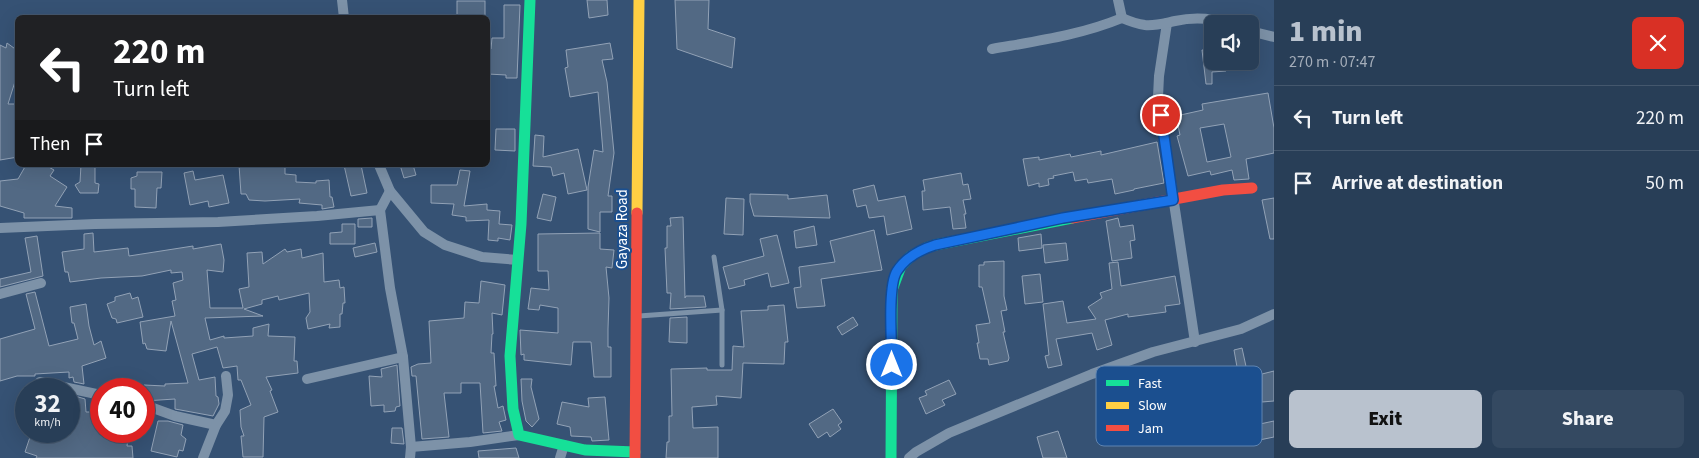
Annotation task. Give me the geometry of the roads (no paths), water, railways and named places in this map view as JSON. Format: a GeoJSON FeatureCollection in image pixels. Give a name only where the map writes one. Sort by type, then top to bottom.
{"type":"FeatureCollection","features":[{"type":"Feature","properties":{"kind":"street"},"geometry":{"type":"LineString","coordinates":[[342,0],[344,15]]}},
{"type":"Feature","properties":{"kind":"street"},"geometry":{"type":"LineString","coordinates":[[519,435],[514,417],[509,364],[518,260],[530,0]]}},
{"type":"Feature","properties":{"kind":"street","name":"Gayaza Road"},"geometry":{"type":"LineString","coordinates":[[635,455],[639,0]]}},
{"type":"Feature","properties":{"kind":"street"},"geometry":{"type":"LineString","coordinates":[[1118,0],[1122,18]]}},
{"type":"Feature","properties":{"kind":"street"},"geometry":{"type":"LineString","coordinates":[[992,49],[1074,34],[1102,27],[1122,18],[1142,25],[1204,18]]}},
{"type":"Feature","properties":{"kind":"street"},"geometry":{"type":"LineString","coordinates":[[1167,23],[1159,76],[1158,98],[1195,342]]}},
{"type":"Feature","properties":{"kind":"street"},"geometry":{"type":"LineString","coordinates":[[1259,33],[1274,37]]}},
{"type":"Feature","properties":{"kind":"street"},"geometry":{"type":"LineString","coordinates":[[380,167],[390,191],[424,232],[445,245],[482,257],[518,260]]}},
{"type":"Feature","properties":{"kind":"street"},"geometry":{"type":"LineString","coordinates":[[891,458],[892,290],[896,273],[905,261],[919,250],[1063,218],[1223,190],[1252,188]]}},
{"type":"Feature","properties":{"kind":"street"},"geometry":{"type":"LineString","coordinates":[[390,191],[380,210],[390,288],[403,357],[412,447],[410,458]]}},
{"type":"Feature","properties":{"kind":"street"},"geometry":{"type":"LineString","coordinates":[[0,228],[218,222],[380,210]]}},
{"type":"Feature","properties":{"kind":"street"},"geometry":{"type":"LineString","coordinates":[[0,294],[41,283]]}},
{"type":"Feature","properties":{"kind":"street"},"geometry":{"type":"LineString","coordinates":[[1116,366],[1144,355],[1240,329],[1274,314]]}},
{"type":"Feature","properties":{"kind":"street"},"geometry":{"type":"LineString","coordinates":[[307,379],[403,357]]}},
{"type":"Feature","properties":{"kind":"street"},"geometry":{"type":"LineString","coordinates":[[909,458],[949,433],[1096,374]]}},
{"type":"Feature","properties":{"kind":"street"},"geometry":{"type":"LineString","coordinates":[[203,458],[216,425],[225,411],[228,395],[226,376]]}},
{"type":"Feature","properties":{"kind":"street"},"geometry":{"type":"LineString","coordinates":[[155,409],[175,416],[216,425]]}},
{"type":"Feature","properties":{"kind":"street"},"geometry":{"type":"LineString","coordinates":[[412,447],[519,435],[585,450],[635,455]]}},
{"type":"Feature","properties":{"kind":"street"},"geometry":{"type":"LineString","coordinates":[[560,458],[564,445]]}},
{"type":"Feature","properties":{"kind":"lane"},"geometry":{"type":"LineString","coordinates":[[714,257],[722,310],[722,365]]}},
{"type":"Feature","properties":{"kind":"lane"},"geometry":{"type":"LineString","coordinates":[[636,316],[722,310]]}}]}
